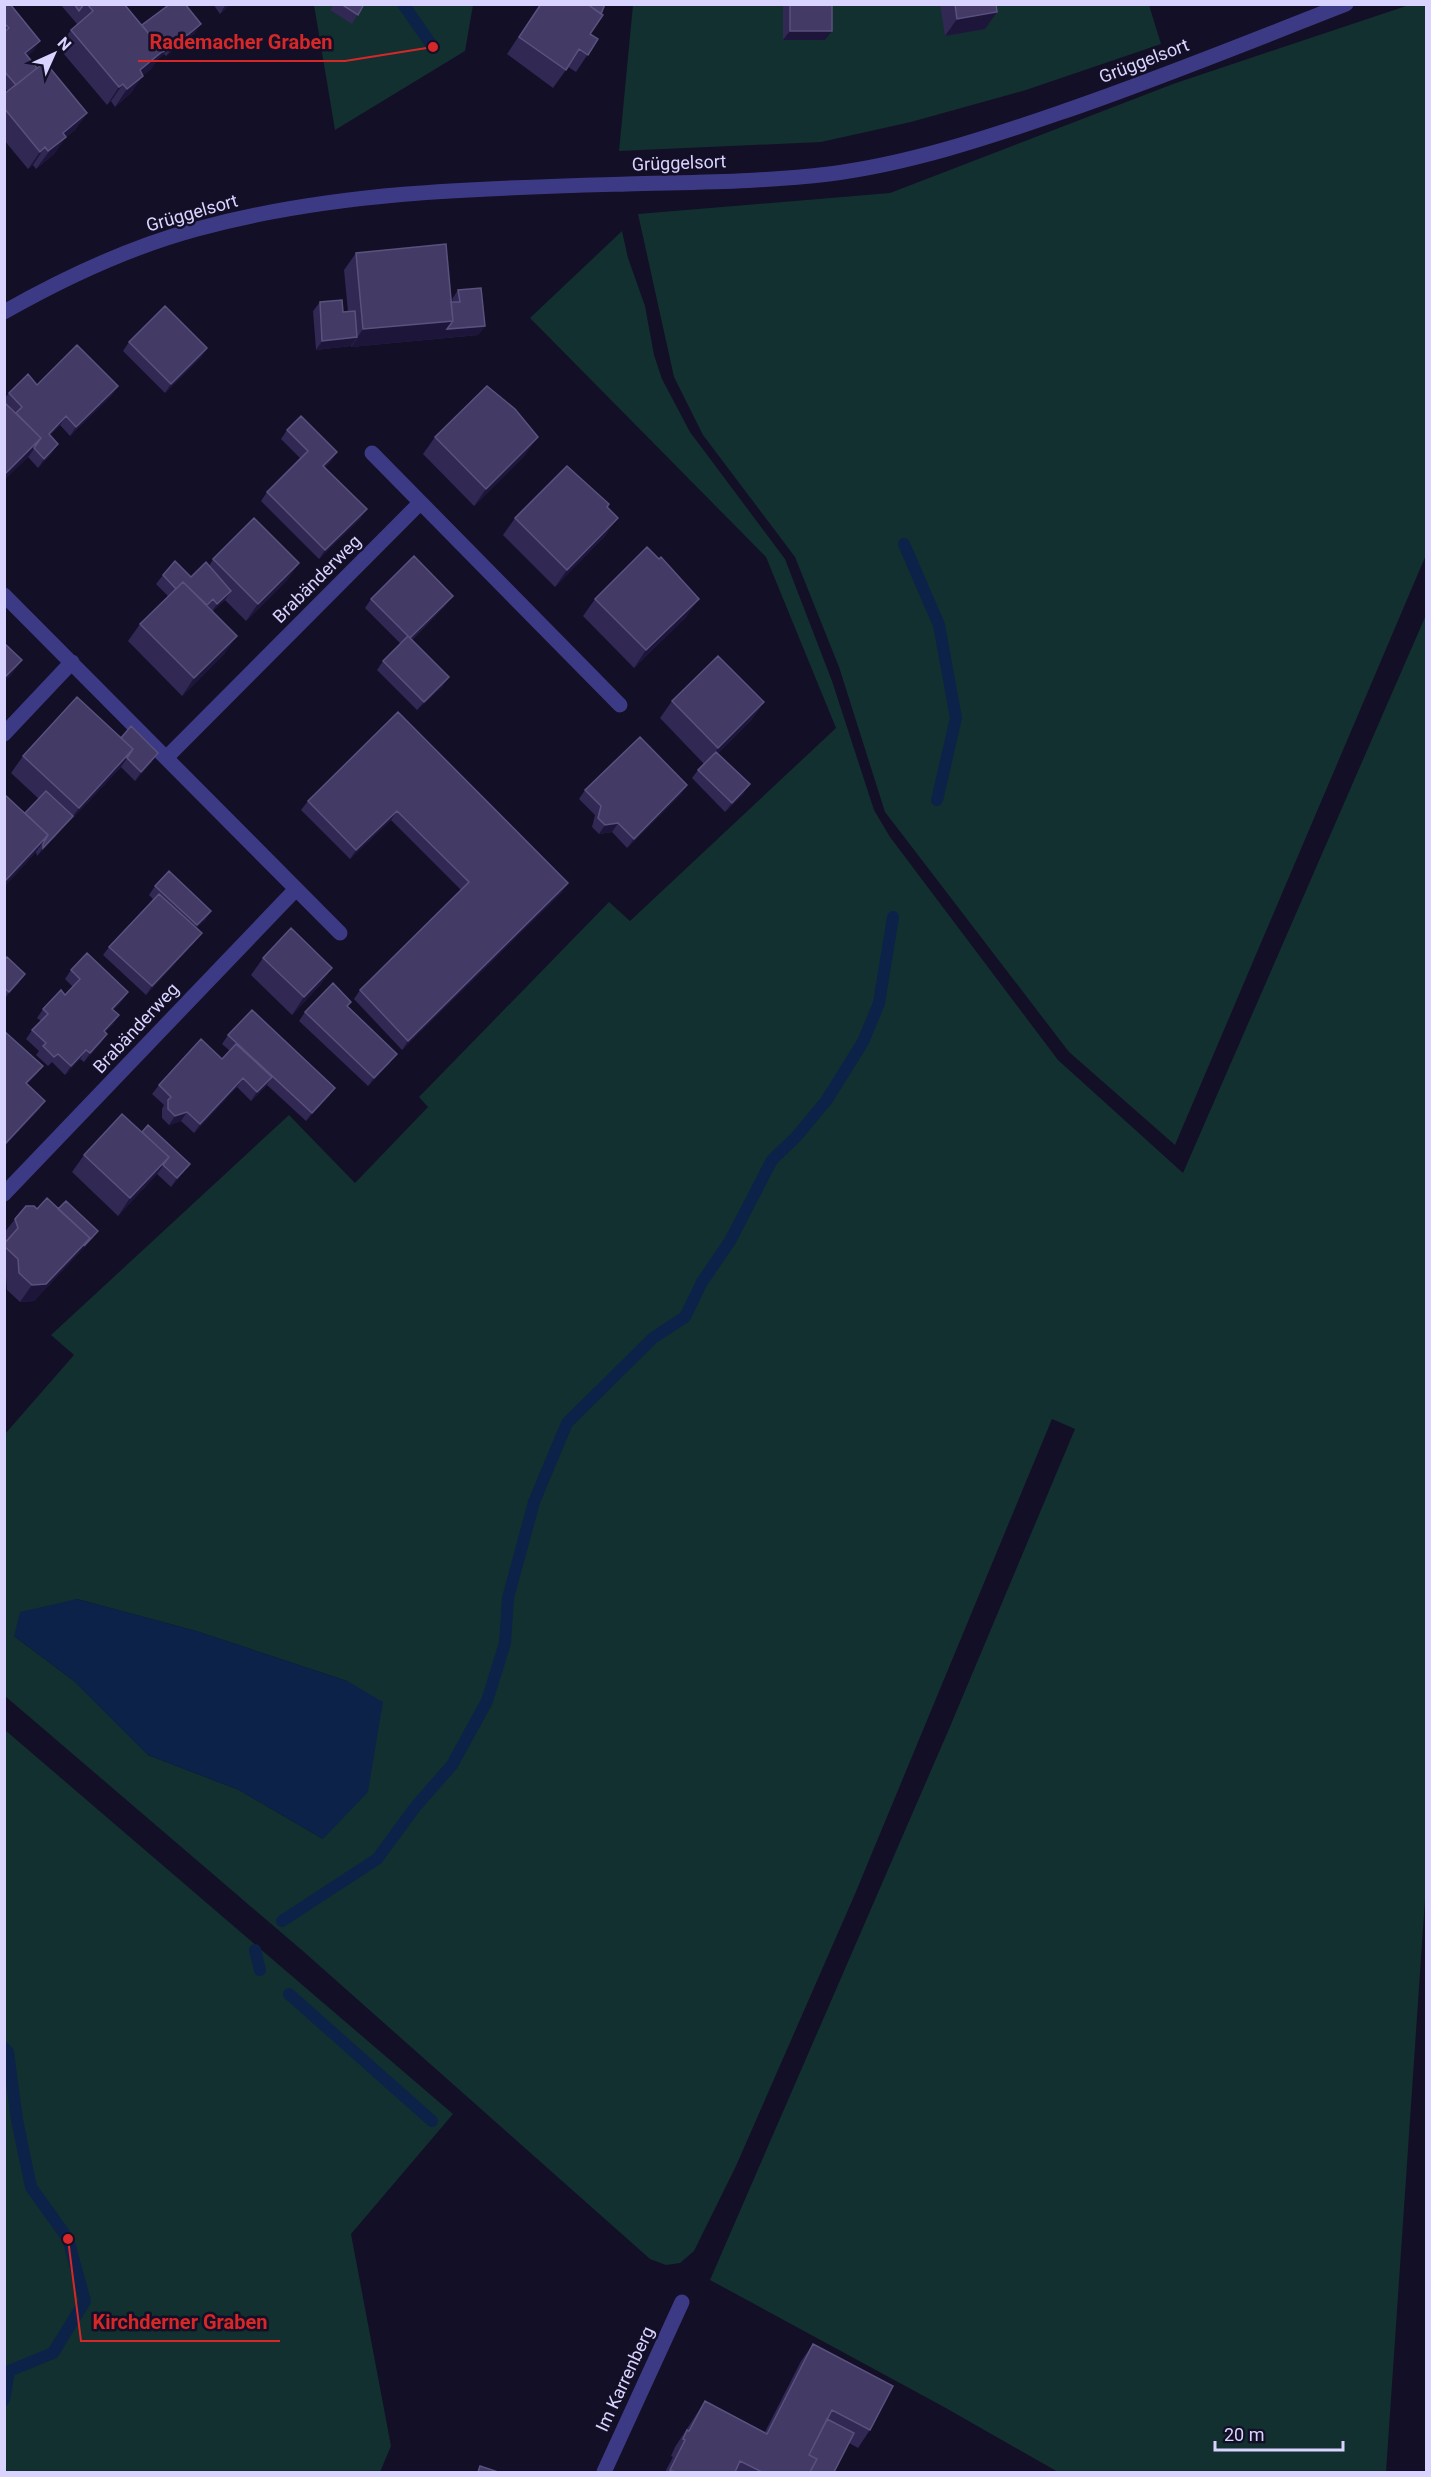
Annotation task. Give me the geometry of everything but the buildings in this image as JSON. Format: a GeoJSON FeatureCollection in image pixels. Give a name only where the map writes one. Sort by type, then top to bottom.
{"type":"FeatureCollection","features":[{"type":"Feature","properties":{"kind":"street","name":"Grüggelsort"},"geometry":{"type":"LineString","coordinates":[[4,312],[110,260],[194,229],[337,201],[588,186],[758,180],[831,174],[900,161],[1005,132],[1107,96],[1346,4]]}},
{"type":"Feature","properties":{"kind":"street"},"geometry":{"type":"LineString","coordinates":[[372,453],[419,504],[620,705]]}},
{"type":"Feature","properties":{"kind":"street","name":"Brabänderweg"},"geometry":{"type":"LineString","coordinates":[[166,758],[419,504]]}},
{"type":"Feature","properties":{"kind":"street"},"geometry":{"type":"LineString","coordinates":[[4,595],[340,933]]}},
{"type":"Feature","properties":{"kind":"street"},"geometry":{"type":"LineString","coordinates":[[4,735],[72,662]]}},
{"type":"Feature","properties":{"kind":"street","name":"Brabänderweg"},"geometry":{"type":"LineString","coordinates":[[4,1194],[296,889]]}},
{"type":"Feature","properties":{"kind":"street","name":"Im Karrenberg"},"geometry":{"type":"LineString","coordinates":[[604,2472],[682,2302]]}},
{"type":"Feature","properties":{"kind":"green space"},"geometry":{"type":"Polygon","coordinates":[[[1412,4],[1426,5],[1426,555],[1175,1145],[1069,1052],[885,812],[839,667],[795,557],[703,435],[674,377],[638,214],[890,193],[1173,84],[1412,4]]]}},
{"type":"Feature","properties":{"kind":"green space"},"geometry":{"type":"Polygon","coordinates":[[[314,5],[473,5],[465,51],[335,130],[314,5]]]}},
{"type":"Feature","properties":{"kind":"green space"},"geometry":{"type":"Polygon","coordinates":[[[633,5],[1149,5],[1161,44],[1026,90],[911,122],[821,142],[619,151],[633,5]]]}},
{"type":"Feature","properties":{"kind":"green space"},"geometry":{"type":"Polygon","coordinates":[[[622,231],[628,258],[645,306],[654,355],[662,379],[690,432],[785,559],[832,681],[874,810],[890,837],[1058,1060],[1183,1173],[1426,615],[1426,1885],[1386,2472],[1058,2472],[944,2407],[710,2280],[949,1729],[1075,1429],[1052,1419],[855,1894],[736,2166],[694,2251],[680,2263],[666,2265],[650,2259],[304,1952],[5,1696],[5,1434],[74,1355],[51,1335],[289,1115],[355,1183],[428,1107],[419,1097],[609,902],[630,921],[836,728],[766,557],[530,318],[622,231]],[[77,1599],[14,1636],[74,1681],[148,1755],[239,1790],[323,1839],[347,1681],[196,1631],[77,1599]]]}},
{"type":"Feature","properties":{"kind":"green space"},"geometry":{"type":"Polygon","coordinates":[[[5,1730],[453,2114],[351,2234],[391,2446],[380,2472],[5,2472],[5,1730]]]}},
{"type":"Feature","properties":{"kind":"water"},"geometry":{"type":"Polygon","coordinates":[[[77,1599],[196,1631],[347,1681],[383,1702],[368,1792],[323,1839],[239,1790],[148,1755],[74,1681],[14,1636],[20,1612],[77,1599]]]}},
{"type":"Feature","properties":{"kind":"waterway"},"geometry":{"type":"LineString","coordinates":[[403,4],[433,47]]}},
{"type":"Feature","properties":{"kind":"waterway"},"geometry":{"type":"LineString","coordinates":[[904,544],[939,625],[956,718],[937,800]]}},
{"type":"Feature","properties":{"kind":"waterway"},"geometry":{"type":"LineString","coordinates":[[282,1921],[377,1859],[416,1806],[452,1765],[487,1701],[505,1643],[508,1598],[534,1502],[567,1423],[653,1338],[685,1317],[702,1282],[730,1241],[772,1160],[796,1137],[826,1101],[863,1042],[879,1003],[893,917]]}},
{"type":"Feature","properties":{"kind":"waterway"},"geometry":{"type":"LineString","coordinates":[[255,1950],[260,1970]]}},
{"type":"Feature","properties":{"kind":"waterway"},"geometry":{"type":"LineString","coordinates":[[289,1994],[432,2121]]}},
{"type":"Feature","properties":{"kind":"waterway"},"geometry":{"type":"LineString","coordinates":[[4,2048],[8,2052],[17,2120],[31,2187],[68,2239],[85,2301],[53,2353],[9,2371],[4,2400]]}},
{"type":"Feature","properties":{"kind":"place","name":"Rademacher Graben"},"geometry":{"type":"Point","coordinates":[433,47]}},
{"type":"Feature","properties":{"kind":"place","name":"Kirchderner Graben"},"geometry":{"type":"Point","coordinates":[68,2239]}}]}
